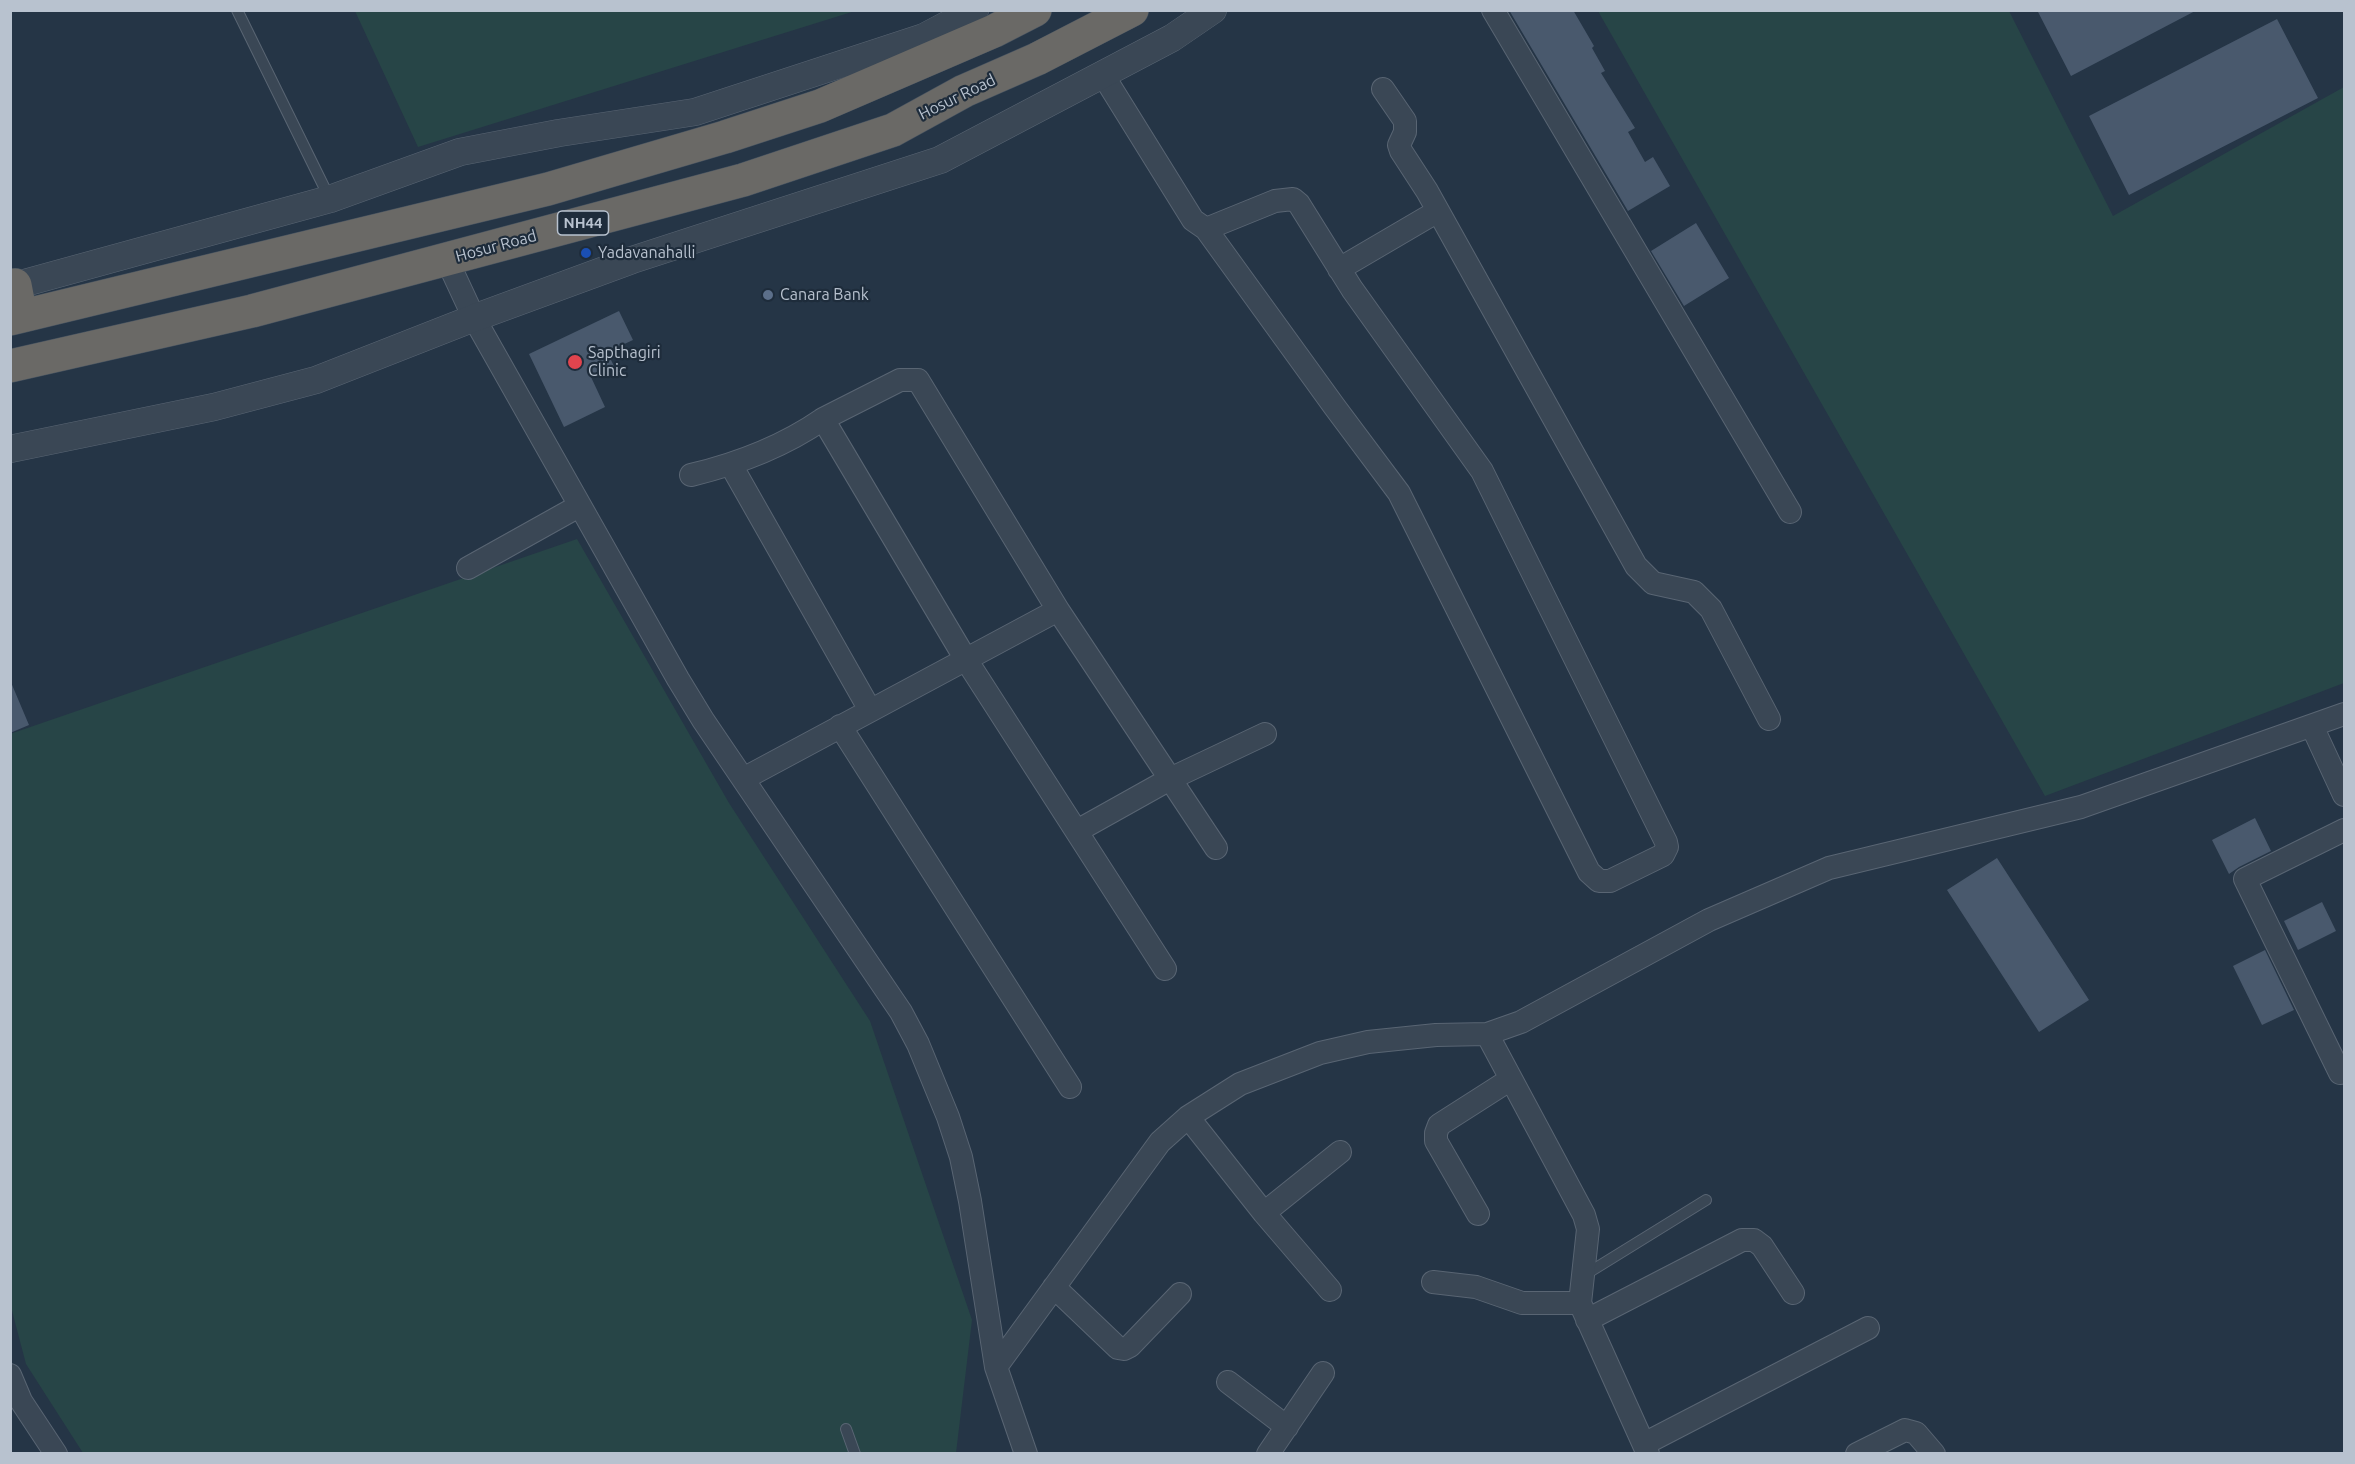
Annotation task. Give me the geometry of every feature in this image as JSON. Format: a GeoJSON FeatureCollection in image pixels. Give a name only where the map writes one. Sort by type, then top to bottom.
{"type":"FeatureCollection","features":[{"type":"Feature","properties":{"kind":"highway","name":"NH44"},"geometry":{"type":"LineString","coordinates":[[14,302],[548,189],[820,106],[994,31],[1035,10]]}},
{"type":"Feature","properties":{"kind":"highway","name":"Hosur Road"},"geometry":{"type":"LineString","coordinates":[[10,366],[252,311],[743,180],[893,130],[964,91],[1037,59],[1132,10]]}},
{"type":"Feature","properties":{"kind":"street"},"geometry":{"type":"LineString","coordinates":[[14,302],[330,199],[460,152],[559,133],[695,112],[924,37],[975,10]]}},
{"type":"Feature","properties":{"kind":"street"},"geometry":{"type":"LineString","coordinates":[[10,449],[214,407],[316,380],[474,318],[632,260],[940,160],[1172,38],[1213,10]]}},
{"type":"Feature","properties":{"kind":"street"},"geometry":{"type":"LineString","coordinates":[[1493,10],[1790,513]]}},
{"type":"Feature","properties":{"kind":"street"},"geometry":{"type":"LineString","coordinates":[[1103,75],[1193,220],[1206,229],[1399,493],[1589,872],[1599,881],[1610,881],[1663,855],[1666,842],[1482,471],[1293,199],[1275,201],[1206,229]]}},
{"type":"Feature","properties":{"kind":"street"},"geometry":{"type":"LineString","coordinates":[[1383,89],[1404,121],[1405,132],[1399,145],[1401,151],[1438,211],[1636,566],[1653,584],[1694,592],[1711,609],[1769,719]]}},
{"type":"Feature","properties":{"kind":"street"},"geometry":{"type":"LineString","coordinates":[[1339,268],[1438,211]]}},
{"type":"Feature","properties":{"kind":"street"},"geometry":{"type":"LineString","coordinates":[[447,260],[474,318],[678,679],[901,1012],[918,1044],[948,1116],[961,1157],[996,1367],[1026,1454]]}},
{"type":"Feature","properties":{"kind":"street"},"geometry":{"type":"LineString","coordinates":[[691,475],[731,465],[808,429],[900,380],[918,380],[1058,610],[1216,848]]}},
{"type":"Feature","properties":{"kind":"street"},"geometry":{"type":"LineString","coordinates":[[823,419],[965,658],[1165,969]]}},
{"type":"Feature","properties":{"kind":"street"},"geometry":{"type":"LineString","coordinates":[[731,465],[870,710]]}},
{"type":"Feature","properties":{"kind":"street"},"geometry":{"type":"LineString","coordinates":[[468,568],[579,507]]}},
{"type":"Feature","properties":{"kind":"street"},"geometry":{"type":"LineString","coordinates":[[743,778],[1058,610]]}},
{"type":"Feature","properties":{"kind":"street"},"geometry":{"type":"LineString","coordinates":[[996,1367],[1160,1142],[1188,1117],[1240,1084],[1320,1053],[1368,1042],[1436,1035],[1487,1034],[1521,1022],[1710,920],[1829,868],[2081,807],[2344,714]]}},
{"type":"Feature","properties":{"kind":"street"},"geometry":{"type":"LineString","coordinates":[[840,726],[1070,1087]]}},
{"type":"Feature","properties":{"kind":"street"},"geometry":{"type":"LineString","coordinates":[[2312,726],[2344,795]]}},
{"type":"Feature","properties":{"kind":"street"},"geometry":{"type":"LineString","coordinates":[[1077,831],[1170,779],[1265,734]]}},
{"type":"Feature","properties":{"kind":"street"},"geometry":{"type":"LineString","coordinates":[[2340,1073],[2245,879],[2344,830]]}},
{"type":"Feature","properties":{"kind":"street"},"geometry":{"type":"LineString","coordinates":[[1487,1034],[1584,1215],[1588,1230],[1583,1276],[1583,1311],[1646,1449],[1868,1328]]}},
{"type":"Feature","properties":{"kind":"street"},"geometry":{"type":"LineString","coordinates":[[1478,1214],[1436,1141],[1436,1133],[1439,1125],[1511,1079]]}},
{"type":"Feature","properties":{"kind":"street"},"geometry":{"type":"LineString","coordinates":[[1188,1117],[1264,1213],[1330,1290]]}},
{"type":"Feature","properties":{"kind":"street"},"geometry":{"type":"LineString","coordinates":[[1264,1213],[1340,1152]]}},
{"type":"Feature","properties":{"kind":"street"},"geometry":{"type":"LineString","coordinates":[[1432,1282],[1476,1287],[1522,1303],[1583,1311],[1742,1240],[1754,1240],[1762,1246],[1793,1293]]}},
{"type":"Feature","properties":{"kind":"street"},"geometry":{"type":"LineString","coordinates":[[1054,1287],[1118,1348],[1124,1349],[1130,1346],[1180,1294]]}},
{"type":"Feature","properties":{"kind":"street"},"geometry":{"type":"LineString","coordinates":[[1268,1454],[1323,1374]]}},
{"type":"Feature","properties":{"kind":"street"},"geometry":{"type":"LineString","coordinates":[[10,1375],[21,1401],[56,1454]]}},
{"type":"Feature","properties":{"kind":"street"},"geometry":{"type":"LineString","coordinates":[[1228,1382],[1287,1427]]}},
{"type":"Feature","properties":{"kind":"street"},"geometry":{"type":"LineString","coordinates":[[1857,1454],[1905,1430],[1916,1433],[1934,1454]]}},
{"type":"Feature","properties":{"kind":"lane"},"geometry":{"type":"LineString","coordinates":[[237,10],[330,199]]}},
{"type":"Feature","properties":{"kind":"lane"},"geometry":{"type":"LineString","coordinates":[[1583,1276],[1706,1200]]}},
{"type":"Feature","properties":{"kind":"lane"},"geometry":{"type":"LineString","coordinates":[[846,1430],[855,1454]]}},
{"type":"Feature","properties":{"kind":"green space"},"geometry":{"type":"Polygon","coordinates":[[[355,11],[855,11],[418,147],[355,11]]]}},
{"type":"Feature","properties":{"kind":"green space"},"geometry":{"type":"Polygon","coordinates":[[[1598,11],[2009,11],[2113,216],[2344,87],[2344,683],[2045,796],[1598,11]]]}},
{"type":"Feature","properties":{"kind":"green space"},"geometry":{"type":"Polygon","coordinates":[[[577,539],[729,803],[870,1021],[972,1320],[956,1453],[83,1453],[26,1364],[11,1307],[10,734],[577,539]]]}},
{"type":"Feature","properties":{"kind":"building"},"geometry":{"type":"Polygon","coordinates":[[[1509,10],[1573,10],[1594,46],[1592,48],[1605,71],[1601,73],[1635,128],[1628,132],[1645,162],[1653,157],[1670,186],[1628,211],[1509,10]]]}},
{"type":"Feature","properties":{"kind":"building"},"geometry":{"type":"Polygon","coordinates":[[[2037,10],[2197,10],[2071,76],[2037,10]]]}},
{"type":"Feature","properties":{"kind":"building"},"geometry":{"type":"Polygon","coordinates":[[[2277,19],[2318,98],[2129,195],[2089,116],[2277,19]]]}},
{"type":"Feature","properties":{"kind":"building"},"geometry":{"type":"Polygon","coordinates":[[[1696,223],[1729,278],[1684,306],[1651,251],[1696,223]]]}},
{"type":"Feature","properties":{"kind":"building"},"geometry":{"type":"Polygon","coordinates":[[[619,311],[633,340],[607,352],[614,366],[591,377],[605,407],[564,427],[529,354],[619,311]]]}},
{"type":"Feature","properties":{"kind":"building"},"geometry":{"type":"Polygon","coordinates":[[[10,680],[29,725],[10,733],[10,680]]]}},
{"type":"Feature","properties":{"kind":"building"},"geometry":{"type":"Polygon","coordinates":[[[2255,818],[2271,851],[2229,874],[2212,840],[2255,818]]]}},
{"type":"Feature","properties":{"kind":"building"},"geometry":{"type":"Polygon","coordinates":[[[1997,858],[2089,1000],[2039,1032],[1947,890],[1997,858]]]}},
{"type":"Feature","properties":{"kind":"building"},"geometry":{"type":"Polygon","coordinates":[[[2322,902],[2336,931],[2298,950],[2284,921],[2322,902]]]}},
{"type":"Feature","properties":{"kind":"building"},"geometry":{"type":"Polygon","coordinates":[[[2265,950],[2294,1010],[2262,1025],[2233,966],[2265,950]]]}},
{"type":"Feature","properties":{"kind":"place","name":"Yadavanahalli"},"geometry":{"type":"Point","coordinates":[586,253]}},
{"type":"Feature","properties":{"kind":"place","name":"Canara Bank"},"geometry":{"type":"Point","coordinates":[768,295]}},
{"type":"Feature","properties":{"kind":"place","name":"Sapthagiri Clinic"},"geometry":{"type":"Point","coordinates":[575,362]}}]}
